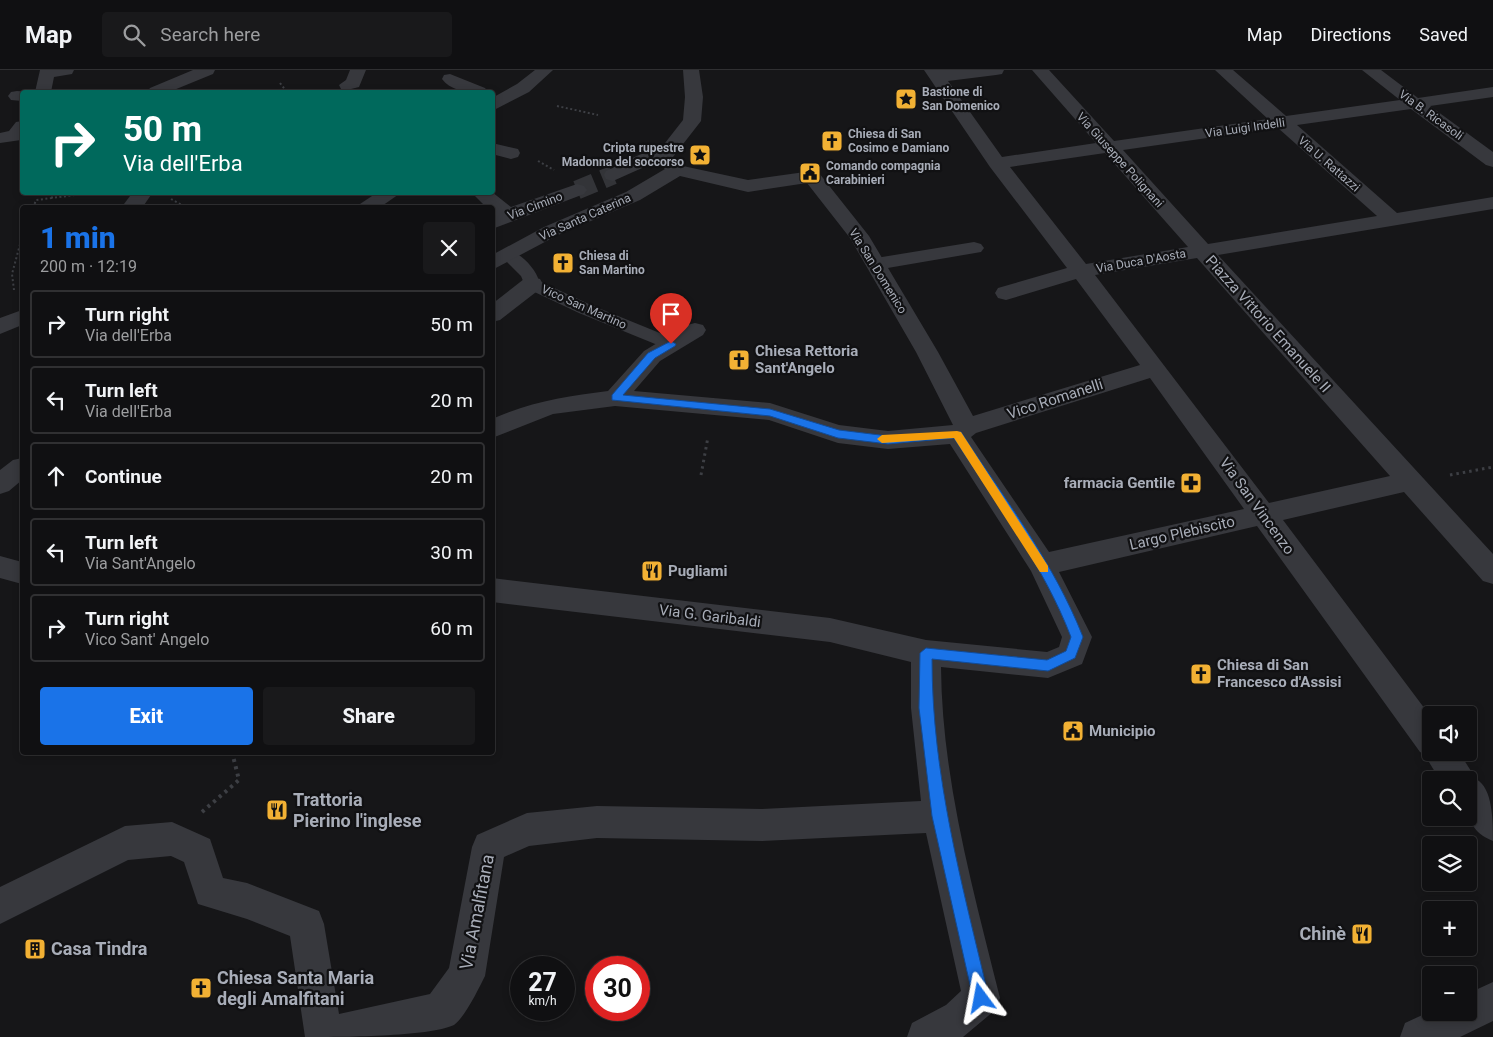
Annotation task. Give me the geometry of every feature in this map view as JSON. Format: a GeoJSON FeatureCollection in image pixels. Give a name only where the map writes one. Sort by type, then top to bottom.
{"type":"FeatureCollection","features":[{"type":"Feature","properties":{"kind":"street"},"geometry":{"type":"LineString","coordinates":[[43,90],[46,73],[66,70]]}},
{"type":"Feature","properties":{"kind":"street"},"geometry":{"type":"LineString","coordinates":[[161,70],[177,85]]}},
{"type":"Feature","properties":{"kind":"street"},"geometry":{"type":"LineString","coordinates":[[347,85],[353,84],[358,70]]}},
{"type":"Feature","properties":{"kind":"street"},"geometry":{"type":"LineString","coordinates":[[495,102],[523,88],[545,70]]}},
{"type":"Feature","properties":{"kind":"street","name":"Via Santa Caterina"},"geometry":{"type":"LineString","coordinates":[[500,259],[551,231],[633,196],[670,164],[692,121],[694,97],[691,70]]}},
{"type":"Feature","properties":{"kind":"street"},"geometry":{"type":"LineString","coordinates":[[934,73],[996,70]]}},
{"type":"Feature","properties":{"kind":"street","name":"Via Giuseppe Polignani"},"geometry":{"type":"LineString","coordinates":[[1040,70],[1201,250]]}},
{"type":"Feature","properties":{"kind":"street","name":"Via U. Rattazzi"},"geometry":{"type":"LineString","coordinates":[[1223,70],[1281,123],[1392,218]]}},
{"type":"Feature","properties":{"kind":"street","name":"Via B. Ricasoli"},"geometry":{"type":"LineString","coordinates":[[1370,70],[1493,161]]}},
{"type":"Feature","properties":{"kind":"street","name":"Via San Vincenzo"},"geometry":{"type":"LineString","coordinates":[[934,73],[997,163],[1154,368],[1422,730]]}},
{"type":"Feature","properties":{"kind":"street"},"geometry":{"type":"LineString","coordinates":[[162,90],[200,74],[208,88]]}},
{"type":"Feature","properties":{"kind":"street"},"geometry":{"type":"LineString","coordinates":[[450,79],[475,90]]}},
{"type":"Feature","properties":{"kind":"street","name":"Via Luigi Indelli"},"geometry":{"type":"LineString","coordinates":[[997,163],[1493,92]]}},
{"type":"Feature","properties":{"kind":"street"},"geometry":{"type":"LineString","coordinates":[[0,138],[15,136],[20,129]]}},
{"type":"Feature","properties":{"kind":"street"},"geometry":{"type":"LineString","coordinates":[[495,149],[511,153]]}},
{"type":"Feature","properties":{"kind":"street"},"geometry":{"type":"LineString","coordinates":[[613,175],[648,158],[670,164]]}},
{"type":"Feature","properties":{"kind":"street","name":"Via San Domenico"},"geometry":{"type":"LineString","coordinates":[[670,164],[748,186],[812,177],[859,236],[876,264],[927,352],[962,431],[1042,565]]}},
{"type":"Feature","properties":{"kind":"street","name":"Via Cimino"},"geometry":{"type":"LineString","coordinates":[[500,219],[577,190]]}},
{"type":"Feature","properties":{"kind":"street"},"geometry":{"type":"LineString","coordinates":[[376,205],[389,195]]}},
{"type":"Feature","properties":{"kind":"street","name":"Piazza Vittorio Emanuele II"},"geometry":{"type":"LineString","coordinates":[[1201,250],[1493,203]]}},
{"type":"Feature","properties":{"kind":"street"},"geometry":{"type":"LineString","coordinates":[[876,264],[974,248]]}},
{"type":"Feature","properties":{"kind":"street","name":"Piazza Vittorio Emanuele II"},"geometry":{"type":"LineString","coordinates":[[1201,250],[1493,573]]}},
{"type":"Feature","properties":{"kind":"street","name":"Via Duca D'Aosta"},"geometry":{"type":"LineString","coordinates":[[1081,271],[1201,250]]}},
{"type":"Feature","properties":{"kind":"street"},"geometry":{"type":"LineString","coordinates":[[1006,292],[1081,271]]}},
{"type":"Feature","properties":{"kind":"street"},"geometry":{"type":"LineString","coordinates":[[495,313],[532,284]]}},
{"type":"Feature","properties":{"kind":"street"},"geometry":{"type":"LineString","coordinates":[[615,398],[652,356],[695,330]]}},
{"type":"Feature","properties":{"kind":"street","name":"Vico Romanelli"},"geometry":{"type":"LineString","coordinates":[[495,428],[525,414],[553,406],[615,398],[770,412],[838,434],[888,440],[962,431],[1154,368]]}},
{"type":"Feature","properties":{"kind":"street"},"geometry":{"type":"LineString","coordinates":[[0,484],[20,469]]}},
{"type":"Feature","properties":{"kind":"street","name":"Largo Plebiscito"},"geometry":{"type":"LineString","coordinates":[[1042,565],[1410,480]]}},
{"type":"Feature","properties":{"kind":"street","name":"Via G. Garibaldi"},"geometry":{"type":"LineString","coordinates":[[495,590],[830,630],[926,653],[1048,665],[1071,655],[1077,637],[1042,565]]}},
{"type":"Feature","properties":{"kind":"street"},"geometry":{"type":"LineString","coordinates":[[0,566],[20,572]]}},
{"type":"Feature","properties":{"kind":"street"},"geometry":{"type":"LineString","coordinates":[[926,653],[926,708],[939,816],[981,998],[959,1018],[926,1037]]}},
{"type":"Feature","properties":{"kind":"street"},"geometry":{"type":"LineString","coordinates":[[1477,803],[1493,825]]}},
{"type":"Feature","properties":{"kind":"street","name":"Via Amalfitana"},"geometry":{"type":"LineString","coordinates":[[0,906],[125,843],[172,839],[198,851],[210,892],[247,901],[306,924],[324,1036],[441,1011],[466,976],[489,847],[527,830],[597,822],[762,825],[939,816]]}},
{"type":"Feature","properties":{"kind":"street"},"geometry":{"type":"LineString","coordinates":[[1419,1037],[1493,1001]]}},
{"type":"Feature","properties":{"kind":"lane","name":"Vico San Martino"},"geometry":{"type":"LineString","coordinates":[[500,259],[529,274],[532,284],[586,309],[671,344]]}},
{"type":"Feature","properties":{"kind":"path"},"geometry":{"type":"LineString","coordinates":[[280,83],[285,90]]}},
{"type":"Feature","properties":{"kind":"path"},"geometry":{"type":"LineString","coordinates":[[557,106],[598,115]]}},
{"type":"Feature","properties":{"kind":"path"},"geometry":{"type":"LineString","coordinates":[[34,205],[36,200],[75,195]]}},
{"type":"Feature","properties":{"kind":"path"},"geometry":{"type":"LineString","coordinates":[[13,321],[12,274],[20,244]]}},
{"type":"Feature","properties":{"kind":"path"},"geometry":{"type":"LineString","coordinates":[[701,475],[713,406]]}},
{"type":"Feature","properties":{"kind":"path"},"geometry":{"type":"LineString","coordinates":[[172,839],[239,780],[233,755]]}},
{"type":"Feature","properties":{"kind":"tunnel"},"geometry":{"type":"LineString","coordinates":[[577,190],[613,175]]}},
{"type":"Feature","properties":{"kind":"slow traffic"},"geometry":{"type":"LineString","coordinates":[[882,439],[957,434],[1044,569]]}},
{"type":"Feature","properties":{"kind":"place","name":"Bastione di San Domenico"},"geometry":{"type":"Point","coordinates":[906,99]}},
{"type":"Feature","properties":{"kind":"place","name":"Chiesa di San Cosimo e Damiano"},"geometry":{"type":"Point","coordinates":[832,141]}},
{"type":"Feature","properties":{"kind":"place","name":"Cripta rupestre Madonna del soccorso"},"geometry":{"type":"Point","coordinates":[700,155]}},
{"type":"Feature","properties":{"kind":"place","name":"Comando compagnia Carabinieri"},"geometry":{"type":"Point","coordinates":[810,173]}},
{"type":"Feature","properties":{"kind":"place","name":"Chiesa di San Martino"},"geometry":{"type":"Point","coordinates":[563,263]}},
{"type":"Feature","properties":{"kind":"place","name":"Chiesa Rettoria Sant'Angelo"},"geometry":{"type":"Point","coordinates":[739,360]}},
{"type":"Feature","properties":{"kind":"place","name":"farmacia Gentile"},"geometry":{"type":"Point","coordinates":[1191,483]}},
{"type":"Feature","properties":{"kind":"place","name":"Pugliami"},"geometry":{"type":"Point","coordinates":[652,571]}},
{"type":"Feature","properties":{"kind":"place","name":"Chiesa di San Francesco d'Assisi"},"geometry":{"type":"Point","coordinates":[1201,674]}},
{"type":"Feature","properties":{"kind":"place","name":"Municipio"},"geometry":{"type":"Point","coordinates":[1073,731]}},
{"type":"Feature","properties":{"kind":"place","name":"Trattoria Pierino l'inglese"},"geometry":{"type":"Point","coordinates":[277,810]}},
{"type":"Feature","properties":{"kind":"place","name":"Chinè"},"geometry":{"type":"Point","coordinates":[1362,934]}},
{"type":"Feature","properties":{"kind":"place","name":"Casa Tindra"},"geometry":{"type":"Point","coordinates":[35,949]}},
{"type":"Feature","properties":{"kind":"place","name":"Chiesa Santa Maria degli Amalfitani"},"geometry":{"type":"Point","coordinates":[201,988]}},
{"type":"Feature","properties":{"kind":"route"},"geometry":{"type":"LineString","coordinates":[[671,344],[652,356],[615,398],[770,412],[838,434],[888,440],[957,434],[1042,565],[1070,618],[1077,637],[1071,655],[1048,665],[926,653],[926,708],[939,816],[981,998]]}}]}
